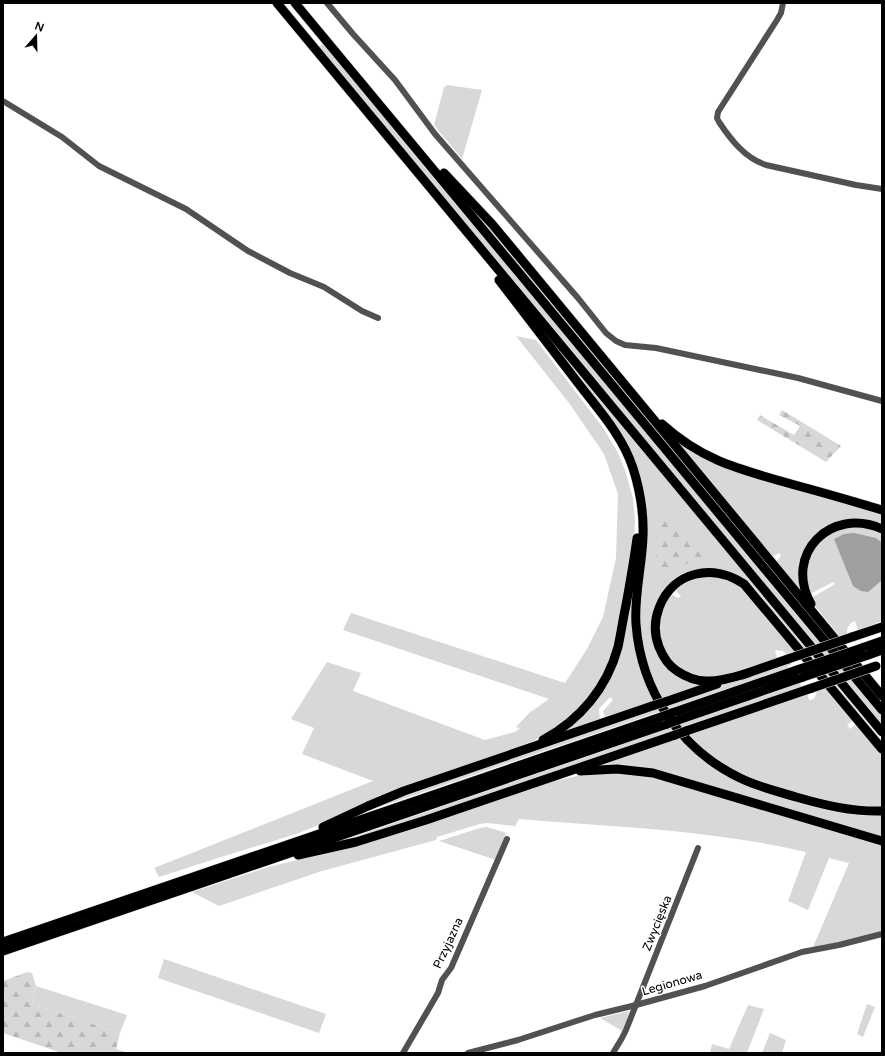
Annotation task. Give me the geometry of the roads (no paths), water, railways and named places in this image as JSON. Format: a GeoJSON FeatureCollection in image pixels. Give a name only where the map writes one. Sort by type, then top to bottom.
{"type":"FeatureCollection","features":[{"type":"Feature","properties":{"kind":"highway"},"geometry":{"type":"LineString","coordinates":[[277,3],[882,732]]}},
{"type":"Feature","properties":{"kind":"highway"},"geometry":{"type":"LineString","coordinates":[[295,3],[882,710]]}},
{"type":"Feature","properties":{"kind":"highway"},"geometry":{"type":"LineString","coordinates":[[404,133],[492,224],[882,696]]}},
{"type":"Feature","properties":{"kind":"highway"},"geometry":{"type":"LineString","coordinates":[[461,225],[471,244],[610,425],[625,449],[633,469],[641,500],[644,526],[636,602],[639,650],[647,678],[668,717],[703,755],[720,767],[744,780],[828,806],[852,810],[882,811]]}},
{"type":"Feature","properties":{"kind":"highway"},"geometry":{"type":"LineString","coordinates":[[638,400],[684,442],[713,459],[748,472],[882,510]]}},
{"type":"Feature","properties":{"kind":"highway"},"geometry":{"type":"LineString","coordinates":[[513,754],[550,736],[576,717],[596,694],[611,666],[619,640],[638,537],[633,469]]}},
{"type":"Feature","properties":{"kind":"highway"},"geometry":{"type":"LineString","coordinates":[[823,624],[808,599],[803,585],[804,563],[811,546],[824,532],[836,526],[850,522],[866,523],[882,528]]}},
{"type":"Feature","properties":{"kind":"highway"},"geometry":{"type":"LineString","coordinates":[[748,673],[714,681],[704,681],[686,676],[674,669],[669,664],[664,658],[657,643],[655,636],[655,624],[657,612],[663,600],[674,585],[692,575],[707,572],[728,575],[744,584],[751,590],[882,749]]}},
{"type":"Feature","properties":{"kind":"highway"},"geometry":{"type":"LineString","coordinates":[[286,845],[383,799],[655,706],[882,626]]}},
{"type":"Feature","properties":{"kind":"highway"},"geometry":{"type":"LineString","coordinates":[[865,652],[882,641]]}},
{"type":"Feature","properties":{"kind":"highway"},"geometry":{"type":"LineString","coordinates":[[3,942],[286,845],[675,717],[865,652],[882,650]]}},
{"type":"Feature","properties":{"kind":"highway"},"geometry":{"type":"LineString","coordinates":[[269,860],[330,849],[426,820],[879,665]]}},
{"type":"Feature","properties":{"kind":"highway"},"geometry":{"type":"LineString","coordinates":[[3,951],[269,860],[664,720]]}},
{"type":"Feature","properties":{"kind":"highway"},"geometry":{"type":"LineString","coordinates":[[546,780],[580,771],[618,769],[645,771],[882,841]]}},
{"type":"Feature","properties":{"kind":"street"},"geometry":{"type":"LineString","coordinates":[[327,3],[395,80],[435,134],[574,293],[606,333],[616,341],[625,346],[656,348],[798,378],[882,401]]}},
{"type":"Feature","properties":{"kind":"street"},"geometry":{"type":"LineString","coordinates":[[783,3],[781,13],[777,20],[718,112],[717,118],[719,122],[736,145],[757,162],[856,185],[882,189]]}},
{"type":"Feature","properties":{"kind":"street"},"geometry":{"type":"LineString","coordinates":[[3,101],[62,137],[99,166],[186,209],[248,251],[290,273],[324,287],[362,311],[378,318]]}},
{"type":"Feature","properties":{"kind":"street","name":"Przyjazna"},"geometry":{"type":"LineString","coordinates":[[403,1053],[438,994],[442,980],[451,968],[506,839]]}},
{"type":"Feature","properties":{"kind":"street","name":"Zwycięska"},"geometry":{"type":"LineString","coordinates":[[613,1053],[622,1038],[636,1005],[698,848]]}},
{"type":"Feature","properties":{"kind":"street","name":"Legionowa"},"geometry":{"type":"LineString","coordinates":[[468,1053],[518,1040],[595,1015],[705,986],[802,952],[839,945],[882,934]]}}]}
